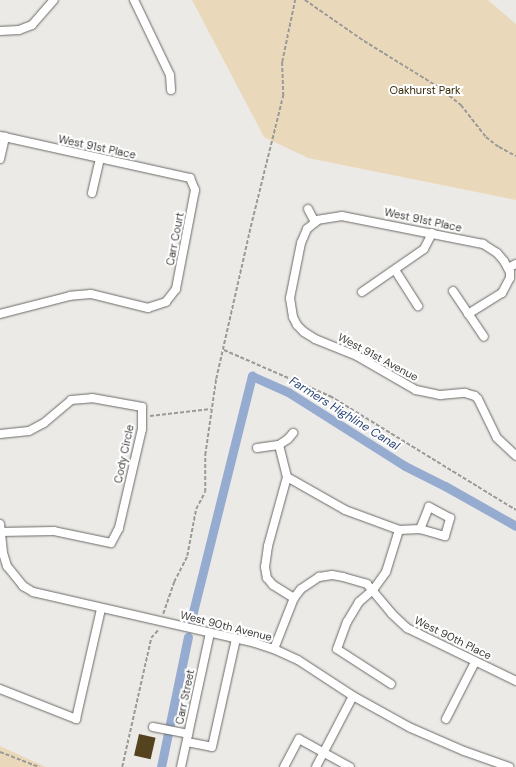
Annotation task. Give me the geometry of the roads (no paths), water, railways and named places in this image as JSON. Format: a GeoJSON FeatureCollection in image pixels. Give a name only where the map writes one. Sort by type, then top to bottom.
{"type":"FeatureCollection","features":[{"type":"Feature","properties":{"kind":"street"},"geometry":{"type":"LineString","coordinates":[[0,30],[19,30],[32,25],[54,0]]}},
{"type":"Feature","properties":{"kind":"street"},"geometry":{"type":"LineString","coordinates":[[134,0],[170,74],[171,90]]}},
{"type":"Feature","properties":{"kind":"street"},"geometry":{"type":"LineString","coordinates":[[0,159],[3,137]]}},
{"type":"Feature","properties":{"kind":"street","name":"West 91st Place"},"geometry":{"type":"LineString","coordinates":[[3,137],[190,178]]}},
{"type":"Feature","properties":{"kind":"street"},"geometry":{"type":"LineString","coordinates":[[92,193],[100,159]]}},
{"type":"Feature","properties":{"kind":"street","name":"Carr Court"},"geometry":{"type":"LineString","coordinates":[[0,314],[70,296],[91,294],[148,308],[166,302],[176,289],[195,190],[190,178]]}},
{"type":"Feature","properties":{"kind":"street"},"geometry":{"type":"LineString","coordinates":[[308,209],[315,222]]}},
{"type":"Feature","properties":{"kind":"street","name":"West 91st Place"},"geometry":{"type":"LineString","coordinates":[[315,222],[324,218],[342,216],[352,217],[483,244],[497,253],[508,268]]}},
{"type":"Feature","properties":{"kind":"street","name":"West 91st Avenue"},"geometry":{"type":"LineString","coordinates":[[315,222],[307,229],[301,243],[294,275],[290,298],[293,317],[297,325],[304,332],[356,356],[416,390],[440,395],[465,393],[475,396],[478,399],[497,438],[516,456]]}},
{"type":"Feature","properties":{"kind":"street"},"geometry":{"type":"LineString","coordinates":[[362,292],[424,249],[432,233]]}},
{"type":"Feature","properties":{"kind":"street"},"geometry":{"type":"LineString","coordinates":[[468,314],[502,293],[510,278],[508,268],[516,264]]}},
{"type":"Feature","properties":{"kind":"street"},"geometry":{"type":"LineString","coordinates":[[395,270],[418,306]]}},
{"type":"Feature","properties":{"kind":"street"},"geometry":{"type":"LineString","coordinates":[[453,291],[484,338]]}},
{"type":"Feature","properties":{"kind":"street","name":"Cody Circle"},"geometry":{"type":"LineString","coordinates":[[0,434],[29,431],[44,423],[71,400],[92,398],[142,407],[142,429],[119,528],[111,543],[54,531],[0,532]]}},
{"type":"Feature","properties":{"kind":"street"},"geometry":{"type":"LineString","coordinates":[[257,448],[279,445],[288,439],[293,433]]}},
{"type":"Feature","properties":{"kind":"street"},"geometry":{"type":"LineString","coordinates":[[279,445],[287,477],[268,546],[265,567],[267,578],[273,585],[294,598]]}},
{"type":"Feature","properties":{"kind":"street"},"geometry":{"type":"LineString","coordinates":[[287,477],[345,510],[399,530],[420,529]]}},
{"type":"Feature","properties":{"kind":"street","name":"West 90th Avenue"},"geometry":{"type":"LineString","coordinates":[[0,524],[3,553],[7,566],[23,586],[33,592],[45,597],[236,638],[274,649],[298,660],[353,696],[412,728],[490,764],[509,767]]}},
{"type":"Feature","properties":{"kind":"street"},"geometry":{"type":"LineString","coordinates":[[391,684],[337,649],[347,622],[359,602],[373,590],[386,572],[399,530]]}},
{"type":"Feature","properties":{"kind":"street","name":"West 90th Place"},"geometry":{"type":"LineString","coordinates":[[274,649],[294,598],[310,581],[319,577],[332,575],[358,580],[367,584],[392,614],[407,628],[516,681]]}},
{"type":"Feature","properties":{"kind":"street"},"geometry":{"type":"LineString","coordinates":[[0,688],[76,719],[101,609]]}},
{"type":"Feature","properties":{"kind":"street","name":"Carr Street"},"geometry":{"type":"LineString","coordinates":[[181,767],[210,633]]}},
{"type":"Feature","properties":{"kind":"street"},"geometry":{"type":"LineString","coordinates":[[153,727],[171,730],[187,738],[212,747],[236,638]]}},
{"type":"Feature","properties":{"kind":"street"},"geometry":{"type":"LineString","coordinates":[[446,719],[475,662]]}},
{"type":"Feature","properties":{"kind":"street"},"geometry":{"type":"LineString","coordinates":[[316,767],[353,696]]}},
{"type":"Feature","properties":{"kind":"street"},"geometry":{"type":"LineString","coordinates":[[284,767],[299,739],[350,767]]}},
{"type":"Feature","properties":{"kind":"waterway","name":"Farmers Highline Canal"},"geometry":{"type":"LineString","coordinates":[[191,620],[252,376],[288,392],[405,466],[445,486],[516,526]]}},
{"type":"Feature","properties":{"kind":"waterway","name":"Farmers Highline Canal"},"geometry":{"type":"LineString","coordinates":[[161,767],[188,637]]}},
{"type":"Feature","properties":{"kind":"park label","name":"Oakhurst Park"},"geometry":{"type":"Point","coordinates":[425,90]}}]}
